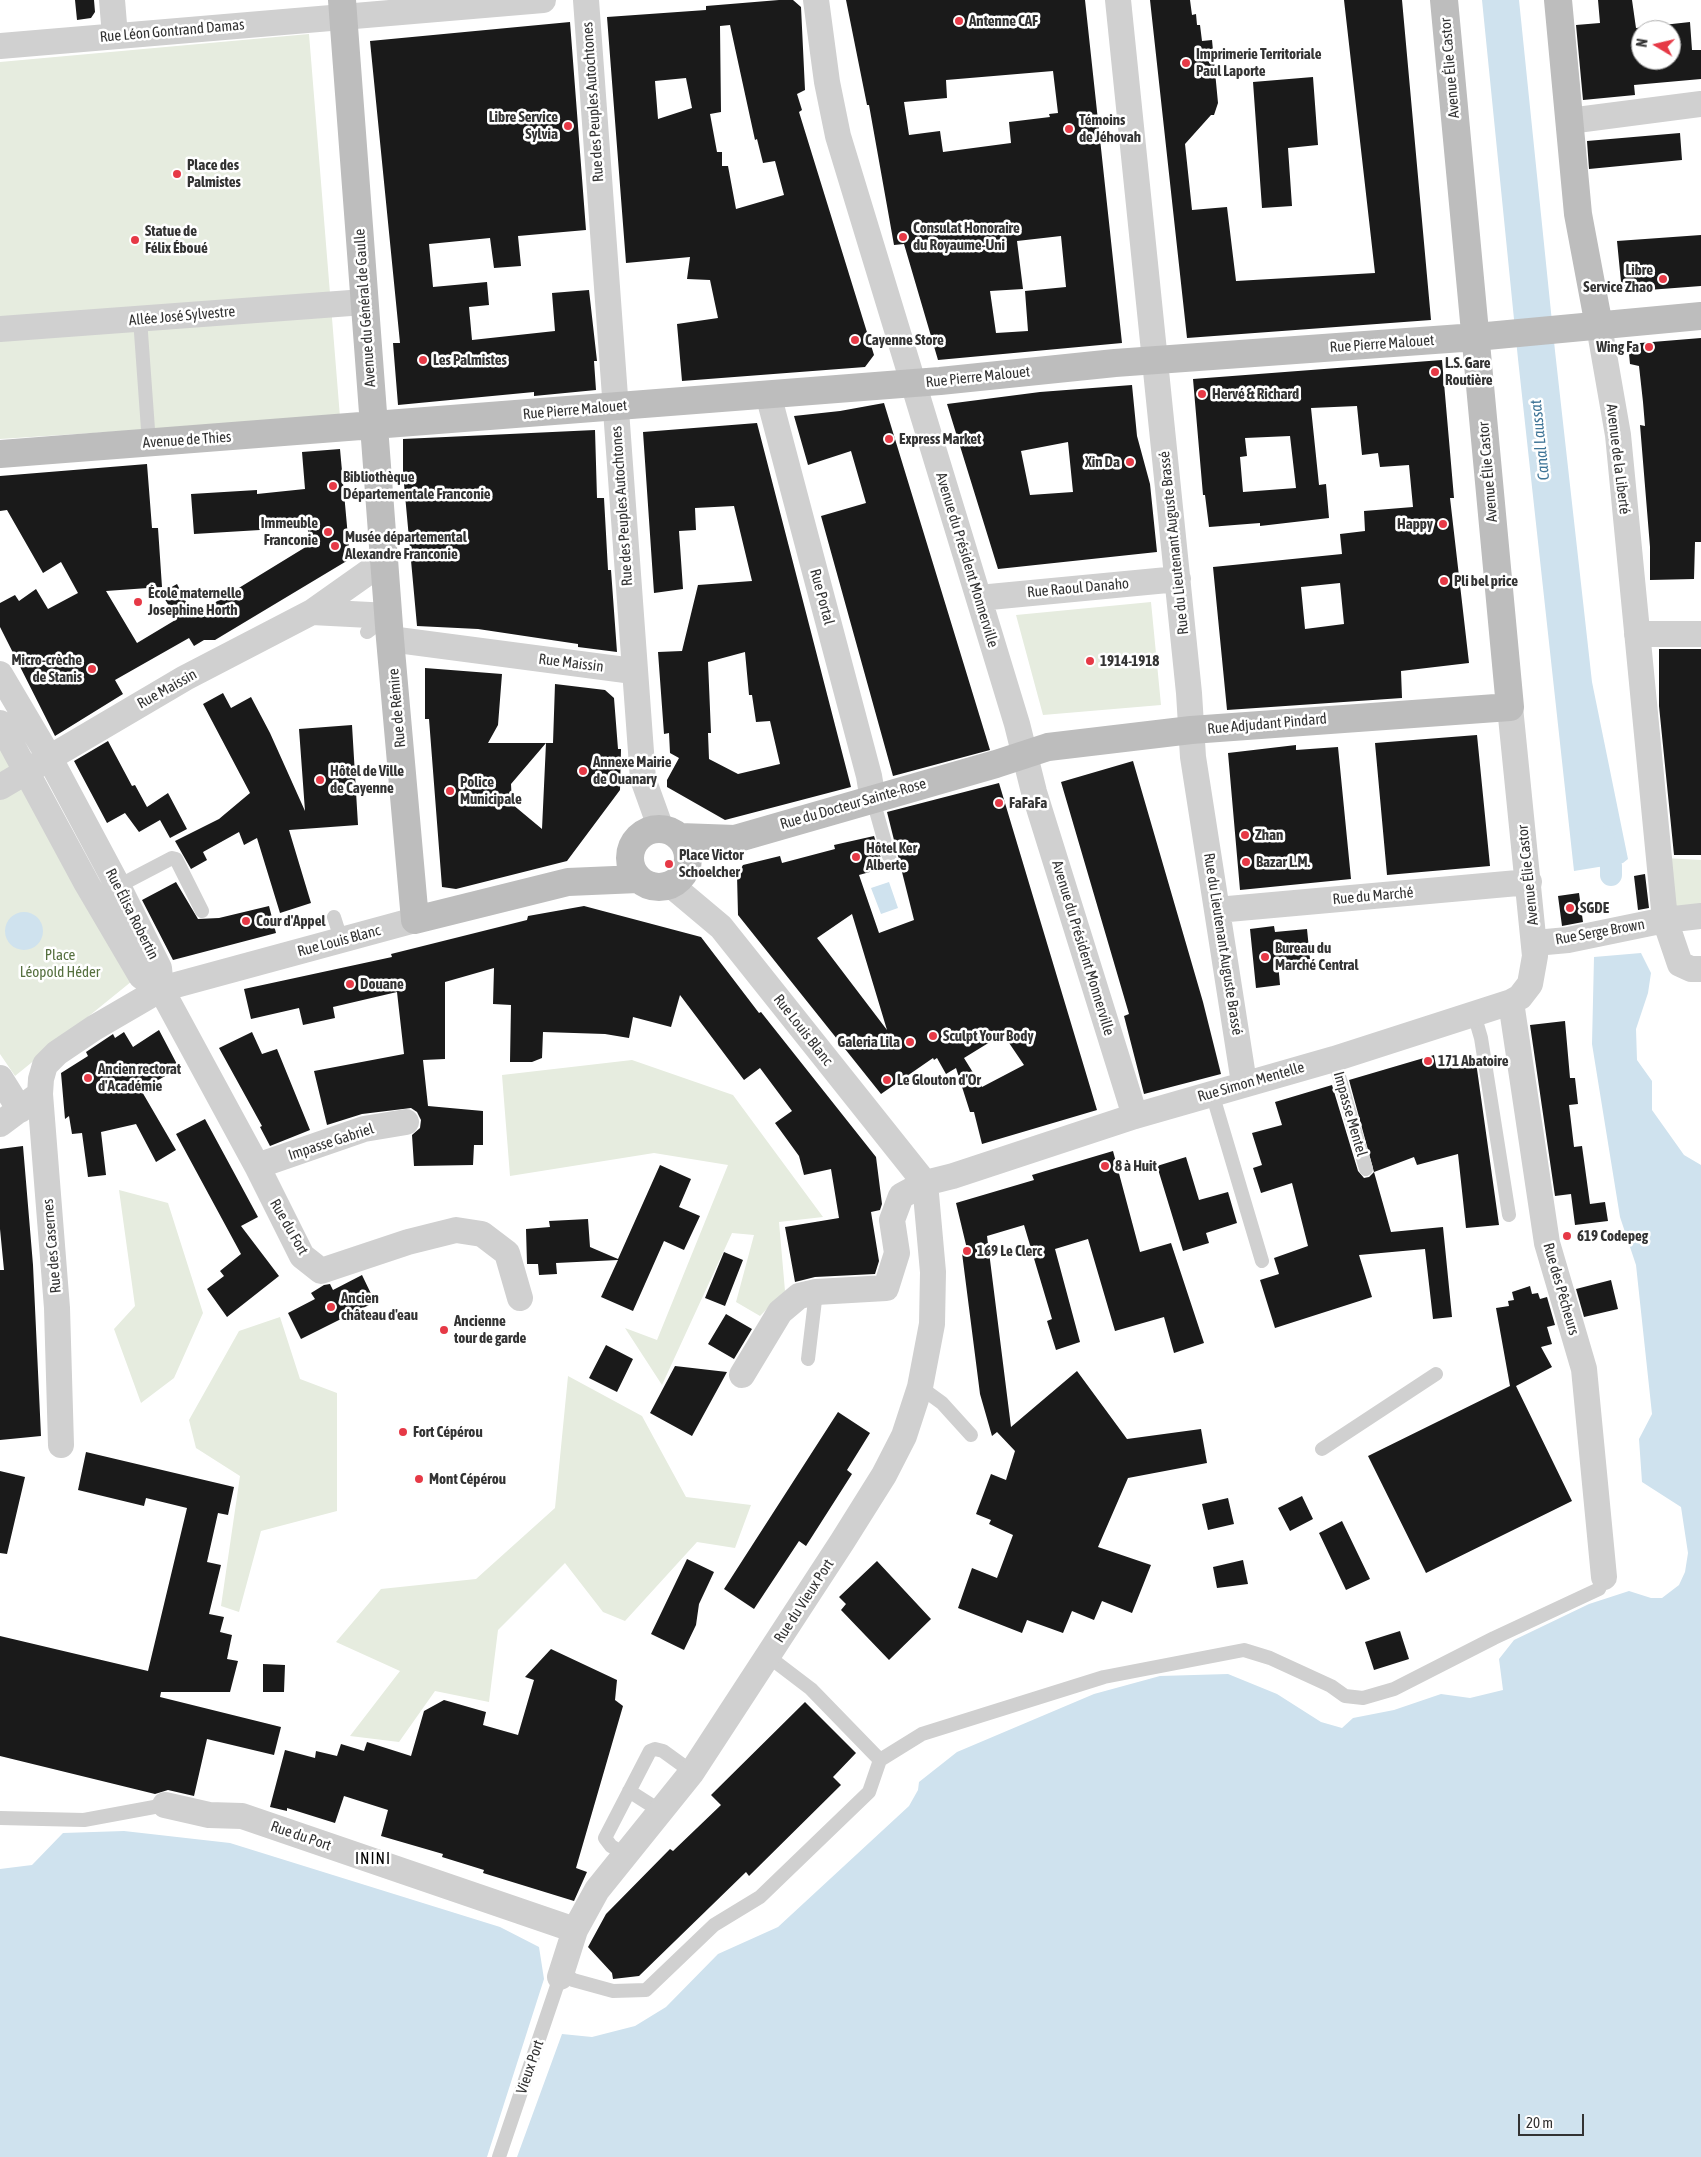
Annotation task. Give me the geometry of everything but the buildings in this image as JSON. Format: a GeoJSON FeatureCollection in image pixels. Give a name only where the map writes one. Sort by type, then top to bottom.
{"type":"FeatureCollection","features":[{"type":"Feature","properties":{"kind":"street"},"geometry":{"type":"LineString","coordinates":[[112,0],[116,36]]}},
{"type":"Feature","properties":{"kind":"street","name":"Rue Léon Gontrand Damas"},"geometry":{"type":"LineString","coordinates":[[0,46],[116,36],[343,9],[543,0]]}},
{"type":"Feature","properties":{"kind":"street","name":"Rue des Peuples Autochtones"},"geometry":{"type":"LineString","coordinates":[[586,0],[633,671],[643,779],[670,833]]}},
{"type":"Feature","properties":{"kind":"street","name":"Avenue du Président Monnerville"},"geometry":{"type":"LineString","coordinates":[[816,0],[826,82],[838,136],[979,598],[1034,792],[1135,1116]]}},
{"type":"Feature","properties":{"kind":"street","name":"Rue du Lieutenant Auguste Brassé"},"geometry":{"type":"LineString","coordinates":[[1118,0],[1190,693],[1193,757],[1244,1083]]}},
{"type":"Feature","properties":{"kind":"street","name":"Avenue Élie Castor"},"geometry":{"type":"LineString","coordinates":[[1444,0],[1487,336],[1510,707],[1535,943]]}},
{"type":"Feature","properties":{"kind":"street","name":"Avenue de la Liberté"},"geometry":{"type":"LineString","coordinates":[[1558,0],[1578,214],[1591,326],[1618,435],[1665,920]]}},
{"type":"Feature","properties":{"kind":"street","name":"Avenue du Général de Gaulle"},"geometry":{"type":"LineString","coordinates":[[343,9],[385,564],[382,629]]}},
{"type":"Feature","properties":{"kind":"street"},"geometry":{"type":"LineString","coordinates":[[1569,122],[1605,115],[1701,104]]}},
{"type":"Feature","properties":{"kind":"street","name":"Allée José Sylvestre"},"geometry":{"type":"LineString","coordinates":[[0,329],[364,302]]}},
{"type":"Feature","properties":{"kind":"street","name":"Rue Pierre Malouet"},"geometry":{"type":"LineString","coordinates":[[374,427],[914,383],[1156,361],[1487,336],[1701,316]]}},
{"type":"Feature","properties":{"kind":"street","name":"Rue Portal"},"geometry":{"type":"LineString","coordinates":[[768,394],[869,776],[873,800]]}},
{"type":"Feature","properties":{"kind":"street","name":"Avenue de Thies"},"geometry":{"type":"LineString","coordinates":[[0,454],[374,427]]}},
{"type":"Feature","properties":{"kind":"street","name":"Rue Maissin"},"geometry":{"type":"LineString","coordinates":[[0,787],[185,678],[312,612],[370,570],[385,564]]}},
{"type":"Feature","properties":{"kind":"street","name":"Rue Raoul Danaho"},"geometry":{"type":"LineString","coordinates":[[979,598],[1178,579]]}},
{"type":"Feature","properties":{"kind":"street","name":"Rue Maissin"},"geometry":{"type":"LineString","coordinates":[[312,612],[382,629],[633,671]]}},
{"type":"Feature","properties":{"kind":"street","name":"Rue de Rémire"},"geometry":{"type":"LineString","coordinates":[[382,629],[416,920]]}},
{"type":"Feature","properties":{"kind":"street"},"geometry":{"type":"LineString","coordinates":[[1637,634],[1701,634]]}},
{"type":"Feature","properties":{"kind":"street","name":"Rue Élisa Robertin"},"geometry":{"type":"LineString","coordinates":[[0,674],[49,757],[120,888],[159,968],[160,989]]}},
{"type":"Feature","properties":{"kind":"street","name":"Rue Adjudant Pindard"},"geometry":{"type":"LineString","coordinates":[[1025,755],[1048,747],[1191,730],[1510,707]]}},
{"type":"Feature","properties":{"kind":"street","name":"Rue Élisa Robertin"},"geometry":{"type":"LineString","coordinates":[[0,723],[87,884],[141,976],[160,989]]}},
{"type":"Feature","properties":{"kind":"street","name":"Rue du Docteur Sainte-Rose"},"geometry":{"type":"LineString","coordinates":[[670,833],[735,839],[1025,755]]}},
{"type":"Feature","properties":{"kind":"street"},"geometry":{"type":"LineString","coordinates":[[646,832],[670,833],[688,849],[688,863],[683,876],[671,885],[650,887],[638,878],[630,865],[631,850],[634,843],[646,832]]}},
{"type":"Feature","properties":{"kind":"street","name":"Rue Louis Blanc"},"geometry":{"type":"LineString","coordinates":[[57,1053],[94,1028],[160,989],[337,928],[416,920],[568,882],[638,878]]}},
{"type":"Feature","properties":{"kind":"street","name":"Rue du Marché"},"geometry":{"type":"LineString","coordinates":[[1217,910],[1529,882]]}},
{"type":"Feature","properties":{"kind":"street","name":"Rue Louis Blanc"},"geometry":{"type":"LineString","coordinates":[[671,885],[721,927],[925,1183]]}},
{"type":"Feature","properties":{"kind":"street","name":"Rue Serge Brown"},"geometry":{"type":"LineString","coordinates":[[1535,943],[1568,940],[1665,920],[1701,916]]}},
{"type":"Feature","properties":{"kind":"street","name":"Rue Serge Brown"},"geometry":{"type":"LineString","coordinates":[[1665,920],[1680,964],[1692,969],[1701,969]]}},
{"type":"Feature","properties":{"kind":"street","name":"Rue Simon Mentelle"},"geometry":{"type":"LineString","coordinates":[[816,1292],[886,1288],[897,1253],[892,1220],[901,1196],[925,1183],[953,1176],[1135,1116],[1244,1083],[1334,1059],[1511,1002],[1520,997],[1530,984],[1536,962],[1535,943]]}},
{"type":"Feature","properties":{"kind":"street","name":"Rue du Fort"},"geometry":{"type":"LineString","coordinates":[[160,989],[257,1166],[302,1256],[321,1271],[408,1242],[456,1230],[482,1234],[506,1253],[520,1298]]}},
{"type":"Feature","properties":{"kind":"street","name":"Rue des Pêcheurs"},"geometry":{"type":"LineString","coordinates":[[1511,1002],[1547,1243],[1584,1369],[1604,1577]]}},
{"type":"Feature","properties":{"kind":"street","name":"Rue des Casernes"},"geometry":{"type":"LineString","coordinates":[[57,1053],[43,1071],[20,1109],[57,1308],[61,1445]]}},
{"type":"Feature","properties":{"kind":"street"},"geometry":{"type":"LineString","coordinates":[[0,1078],[20,1109]]}},
{"type":"Feature","properties":{"kind":"street","name":"Impasse Gabriel"},"geometry":{"type":"LineString","coordinates":[[257,1166],[364,1130],[406,1122]]}},
{"type":"Feature","properties":{"kind":"street","name":"Rue du Vieux Port"},"geometry":{"type":"LineString","coordinates":[[561,1974],[575,1930],[597,1890],[662,1812],[692,1772],[769,1657],[884,1475],[904,1436],[920,1387],[932,1324],[934,1272],[925,1183]]}},
{"type":"Feature","properties":{"kind":"street"},"geometry":{"type":"LineString","coordinates":[[742,1375],[780,1312],[799,1296],[816,1292]]}},
{"type":"Feature","properties":{"kind":"street","name":"Rue du Port"},"geometry":{"type":"LineString","coordinates":[[165,1805],[209,1815],[242,1816],[575,1930]]}},
{"type":"Feature","properties":{"kind":"lane"},"geometry":{"type":"LineString","coordinates":[[140,319],[149,443]]}},
{"type":"Feature","properties":{"kind":"lane"},"geometry":{"type":"LineString","coordinates":[[873,800],[891,864]]}},
{"type":"Feature","properties":{"kind":"lane"},"geometry":{"type":"LineString","coordinates":[[120,888],[128,881],[172,858],[176,859],[202,911]]}},
{"type":"Feature","properties":{"kind":"lane"},"geometry":{"type":"LineString","coordinates":[[1474,1014],[1481,1038],[1509,1215]]}},
{"type":"Feature","properties":{"kind":"lane","name":"Impasse Mentel"},"geometry":{"type":"LineString","coordinates":[[1334,1059],[1366,1169]]}},
{"type":"Feature","properties":{"kind":"lane"},"geometry":{"type":"LineString","coordinates":[[1212,1093],[1262,1260]]}},
{"type":"Feature","properties":{"kind":"lane"},"geometry":{"type":"LineString","coordinates":[[808,1359],[816,1292]]}},
{"type":"Feature","properties":{"kind":"lane"},"geometry":{"type":"LineString","coordinates":[[1322,1449],[1436,1374]]}},
{"type":"Feature","properties":{"kind":"lane"},"geometry":{"type":"LineString","coordinates":[[920,1387],[942,1403],[971,1435]]}},
{"type":"Feature","properties":{"kind":"lane"},"geometry":{"type":"LineString","coordinates":[[561,1974],[573,1980],[613,1991],[646,1990],[714,1925],[760,1897],[869,1792],[880,1760],[922,1734],[1104,1677],[1244,1650],[1270,1658],[1332,1686],[1345,1696],[1364,1698],[1394,1689],[1494,1638],[1599,1590],[1604,1577]]}},
{"type":"Feature","properties":{"kind":"lane"},"geometry":{"type":"LineString","coordinates":[[769,1657],[811,1689],[880,1760]]}},
{"type":"Feature","properties":{"kind":"lane"},"geometry":{"type":"LineString","coordinates":[[626,1855],[611,1846],[605,1838],[650,1752],[655,1749],[673,1756],[692,1772]]}},
{"type":"Feature","properties":{"kind":"lane"},"geometry":{"type":"LineString","coordinates":[[629,1790],[662,1812]]}},
{"type":"Feature","properties":{"kind":"lane"},"geometry":{"type":"LineString","coordinates":[[0,1818],[84,1820],[165,1805]]}},
{"type":"Feature","properties":{"kind":"lane","name":"Vieux Port"},"geometry":{"type":"LineString","coordinates":[[499,2157],[561,1974]]}},
{"type":"Feature","properties":{"kind":"green space","name":"Place des Palmistes"},"geometry":{"type":"Polygon","coordinates":[[[309,34],[340,417],[0,439],[0,62],[309,34]]]}},
{"type":"Feature","properties":{"kind":"green space"},"geometry":{"type":"Polygon","coordinates":[[[1151,602],[1161,705],[1043,715],[1016,615],[1151,602]]]}},
{"type":"Feature","properties":{"kind":"green space","name":"Place Léopold Héder"},"geometry":{"type":"Polygon","coordinates":[[[0,746],[137,977],[15,1076],[0,1054],[0,746]]]}},
{"type":"Feature","properties":{"kind":"green space"},"geometry":{"type":"Polygon","coordinates":[[[1664,858],[1701,860],[1701,909],[1668,912],[1664,858]]]}},
{"type":"Feature","properties":{"kind":"green space"},"geometry":{"type":"Polygon","coordinates":[[[632,1060],[733,1095],[823,1217],[779,1222],[785,1291],[760,1316],[736,1302],[754,1235],[732,1233],[662,1385],[625,1328],[657,1340],[728,1165],[654,1153],[510,1176],[502,1075],[632,1060]]]}},
{"type":"Feature","properties":{"kind":"green space"},"geometry":{"type":"Polygon","coordinates":[[[119,1190],[168,1203],[203,1313],[174,1378],[141,1403],[114,1329],[135,1306],[119,1190]]]}},
{"type":"Feature","properties":{"kind":"green space"},"geometry":{"type":"Polygon","coordinates":[[[280,1317],[300,1379],[337,1393],[337,1511],[261,1531],[239,1612],[221,1606],[240,1476],[196,1448],[189,1420],[239,1331],[280,1317]]]}},
{"type":"Feature","properties":{"kind":"green space"},"geometry":{"type":"Polygon","coordinates":[[[568,1376],[642,1416],[686,1497],[751,1505],[735,1548],[697,1542],[625,1621],[603,1612],[565,1563],[498,1630],[489,1702],[435,1691],[399,1742],[350,1736],[400,1671],[336,1642],[381,1589],[476,1579],[555,1508],[568,1376]]]}},
{"type":"Feature","properties":{"kind":"water"},"geometry":{"type":"Polygon","coordinates":[[[1482,0],[1519,0],[1555,351],[1592,682],[1628,859],[1623,863],[1574,871],[1518,359],[1482,0]]]}},
{"type":"Feature","properties":{"kind":"water"},"geometry":{"type":"Polygon","coordinates":[[[889,882],[898,908],[881,914],[871,888],[889,882]]]}},
{"type":"Feature","properties":{"kind":"water"},"geometry":{"type":"Polygon","coordinates":[[[24,912],[37,918],[43,931],[37,944],[24,950],[11,944],[5,931],[11,918],[24,912]]]}},
{"type":"Feature","properties":{"kind":"water"},"geometry":{"type":"Polygon","coordinates":[[[1641,953],[1651,973],[1648,993],[1636,1029],[1637,1060],[1652,1081],[1652,1110],[1684,1155],[1701,1165],[1701,2157],[517,2157],[562,2034],[592,2037],[635,2026],[666,2007],[718,1954],[778,1927],[909,1806],[918,1790],[919,1782],[957,1752],[1094,1694],[1160,1676],[1228,1674],[1277,1694],[1321,1722],[1342,1728],[1353,1718],[1394,1710],[1441,1694],[1470,1698],[1503,1690],[1499,1659],[1514,1640],[1589,1604],[1629,1591],[1651,1598],[1662,1598],[1679,1585],[1685,1572],[1688,1553],[1681,1507],[1642,1482],[1639,1439],[1652,1414],[1636,1265],[1620,1217],[1592,1044],[1594,957],[1641,953]]]}},
{"type":"Feature","properties":{"kind":"water"},"geometry":{"type":"Polygon","coordinates":[[[124,1831],[230,1843],[500,1927],[539,1947],[544,1979],[487,2157],[0,2157],[0,1869],[32,1865],[63,1833],[124,1831]]]}},
{"type":"Feature","properties":{"kind":"waterway","name":"Canal Laussat"},"geometry":{"type":"LineString","coordinates":[[1603,837],[1611,866],[1611,875]]}},
{"type":"Feature","properties":{"kind":"place","name":"Antenne CAF"},"geometry":{"type":"Point","coordinates":[959,21]}},
{"type":"Feature","properties":{"kind":"place","name":"Imprimerie Territoriale Paul Laporte"},"geometry":{"type":"Point","coordinates":[1186,63]}},
{"type":"Feature","properties":{"kind":"place","name":"Libre Service Sylvia"},"geometry":{"type":"Point","coordinates":[568,126]}},
{"type":"Feature","properties":{"kind":"place","name":"Témoins de Jéhovah"},"geometry":{"type":"Point","coordinates":[1069,129]}},
{"type":"Feature","properties":{"kind":"place","name":"Place des Palmistes"},"geometry":{"type":"Point","coordinates":[177,174]}},
{"type":"Feature","properties":{"kind":"place","name":"Consulat Honoraire du Royaume-Uni"},"geometry":{"type":"Point","coordinates":[903,237]}},
{"type":"Feature","properties":{"kind":"place","name":"Statue de Félix Éboué"},"geometry":{"type":"Point","coordinates":[135,240]}},
{"type":"Feature","properties":{"kind":"place","name":"Libre Service Zhao"},"geometry":{"type":"Point","coordinates":[1663,279]}},
{"type":"Feature","properties":{"kind":"place","name":"Cayenne Store"},"geometry":{"type":"Point","coordinates":[855,340]}},
{"type":"Feature","properties":{"kind":"place","name":"Wing Fa"},"geometry":{"type":"Point","coordinates":[1649,347]}},
{"type":"Feature","properties":{"kind":"place","name":"Les Palmistes"},"geometry":{"type":"Point","coordinates":[423,360]}},
{"type":"Feature","properties":{"kind":"place","name":"L.S. Gare Routière"},"geometry":{"type":"Point","coordinates":[1435,372]}},
{"type":"Feature","properties":{"kind":"place","name":"Hervé & Richard"},"geometry":{"type":"Point","coordinates":[1202,394]}},
{"type":"Feature","properties":{"kind":"place","name":"Express Market"},"geometry":{"type":"Point","coordinates":[889,439]}},
{"type":"Feature","properties":{"kind":"place","name":"Xin Da"},"geometry":{"type":"Point","coordinates":[1130,462]}},
{"type":"Feature","properties":{"kind":"place","name":"Bibliothèque Départementale Franconie"},"geometry":{"type":"Point","coordinates":[333,486]}},
{"type":"Feature","properties":{"kind":"place","name":"Happy"},"geometry":{"type":"Point","coordinates":[1443,524]}},
{"type":"Feature","properties":{"kind":"place","name":"Immeuble Franconie"},"geometry":{"type":"Point","coordinates":[328,532]}},
{"type":"Feature","properties":{"kind":"place","name":"Musée départemental Alexandre Franconie"},"geometry":{"type":"Point","coordinates":[335,546]}},
{"type":"Feature","properties":{"kind":"place","name":"Pli bel price"},"geometry":{"type":"Point","coordinates":[1444,581]}},
{"type":"Feature","properties":{"kind":"place","name":"École maternelle Josephine Horth"},"geometry":{"type":"Point","coordinates":[138,602]}},
{"type":"Feature","properties":{"kind":"place","name":"1914-1918"},"geometry":{"type":"Point","coordinates":[1090,661]}},
{"type":"Feature","properties":{"kind":"place","name":"Micro-crèche de Stanis"},"geometry":{"type":"Point","coordinates":[92,669]}},
{"type":"Feature","properties":{"kind":"place","name":"Annexe Mairie de Ouanary"},"geometry":{"type":"Point","coordinates":[583,771]}},
{"type":"Feature","properties":{"kind":"place","name":"Hôtel de Ville de Cayenne"},"geometry":{"type":"Point","coordinates":[320,780]}},
{"type":"Feature","properties":{"kind":"place","name":"Police Municipale"},"geometry":{"type":"Point","coordinates":[450,791]}},
{"type":"Feature","properties":{"kind":"place","name":"FaFaFa"},"geometry":{"type":"Point","coordinates":[999,803]}},
{"type":"Feature","properties":{"kind":"place","name":"Zhan"},"geometry":{"type":"Point","coordinates":[1245,835]}},
{"type":"Feature","properties":{"kind":"place","name":"Hôtel Ker Alberte"},"geometry":{"type":"Point","coordinates":[856,857]}},
{"type":"Feature","properties":{"kind":"place","name":"Bazar L.M."},"geometry":{"type":"Point","coordinates":[1246,862]}},
{"type":"Feature","properties":{"kind":"place","name":"Place Victor Schoelcher"},"geometry":{"type":"Point","coordinates":[669,864]}},
{"type":"Feature","properties":{"kind":"place","name":"SGDE"},"geometry":{"type":"Point","coordinates":[1570,908]}},
{"type":"Feature","properties":{"kind":"place","name":"Cour d'Appel"},"geometry":{"type":"Point","coordinates":[246,921]}},
{"type":"Feature","properties":{"kind":"place","name":"Bureau du Marché Central"},"geometry":{"type":"Point","coordinates":[1265,957]}},
{"type":"Feature","properties":{"kind":"place","name":"Douane"},"geometry":{"type":"Point","coordinates":[350,984]}},
{"type":"Feature","properties":{"kind":"place","name":"Sculpt Your Body"},"geometry":{"type":"Point","coordinates":[933,1036]}},
{"type":"Feature","properties":{"kind":"place","name":"Galeria Lila"},"geometry":{"type":"Point","coordinates":[910,1042]}},
{"type":"Feature","properties":{"kind":"place","name":"171 Abatoire"},"geometry":{"type":"Point","coordinates":[1428,1061]}},
{"type":"Feature","properties":{"kind":"place","name":"Ancien rectorat d'Académie"},"geometry":{"type":"Point","coordinates":[88,1078]}},
{"type":"Feature","properties":{"kind":"place","name":"Le Glouton d'Or"},"geometry":{"type":"Point","coordinates":[887,1080]}},
{"type":"Feature","properties":{"kind":"place","name":"8 à Huit"},"geometry":{"type":"Point","coordinates":[1105,1166]}},
{"type":"Feature","properties":{"kind":"place","name":"619 Codepeg"},"geometry":{"type":"Point","coordinates":[1567,1236]}},
{"type":"Feature","properties":{"kind":"place","name":"169 Le Clerc"},"geometry":{"type":"Point","coordinates":[967,1251]}},
{"type":"Feature","properties":{"kind":"place","name":"Ancien château d'eau"},"geometry":{"type":"Point","coordinates":[331,1307]}},
{"type":"Feature","properties":{"kind":"place","name":"Ancienne tour de garde"},"geometry":{"type":"Point","coordinates":[444,1330]}},
{"type":"Feature","properties":{"kind":"place","name":"Fort Cépérou"},"geometry":{"type":"Point","coordinates":[403,1432]}},
{"type":"Feature","properties":{"kind":"place","name":"Mont Cépérou"},"geometry":{"type":"Point","coordinates":[419,1479]}},
{"type":"Feature","properties":{"kind":"district","name":"ININI"},"geometry":{"type":"Point","coordinates":[373,1859]}}]}
